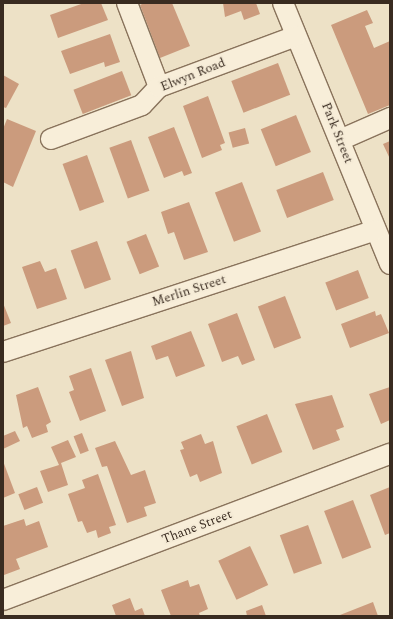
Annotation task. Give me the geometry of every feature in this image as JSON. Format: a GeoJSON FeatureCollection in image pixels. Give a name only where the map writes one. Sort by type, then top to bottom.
{"type":"FeatureCollection","features":[{"type":"Feature","properties":{"kind":"street"},"geometry":{"type":"LineString","coordinates":[[127,3],[159,87]]}},
{"type":"Feature","properties":{"kind":"street","name":"Park Street"},"geometry":{"type":"LineString","coordinates":[[283,3],[390,264]]}},
{"type":"Feature","properties":{"kind":"street","name":"Elwyn Road"},"geometry":{"type":"LineString","coordinates":[[51,138],[142,105],[159,87],[296,36]]}},
{"type":"Feature","properties":{"kind":"street"},"geometry":{"type":"LineString","coordinates":[[340,140],[390,118]]}},
{"type":"Feature","properties":{"kind":"street","name":"Merlin Street"},"geometry":{"type":"LineString","coordinates":[[3,352],[376,230]]}},
{"type":"Feature","properties":{"kind":"street","name":"Thane Street"},"geometry":{"type":"LineString","coordinates":[[3,600],[390,454]]}},
{"type":"Feature","properties":{"kind":"building"},"geometry":{"type":"Polygon","coordinates":[[[84,3],[101,3],[108,20],[58,38],[50,15],[84,3]]]}},
{"type":"Feature","properties":{"kind":"building"},"geometry":{"type":"Polygon","coordinates":[[[144,3],[172,3],[190,46],[160,58],[140,5],[144,3]]]}},
{"type":"Feature","properties":{"kind":"building"},"geometry":{"type":"Polygon","coordinates":[[[223,3],[256,3],[260,14],[244,20],[241,11],[225,17],[223,3]]]}},
{"type":"Feature","properties":{"kind":"building"},"geometry":{"type":"Polygon","coordinates":[[[367,10],[373,23],[365,26],[374,48],[390,41],[390,105],[368,114],[331,25],[367,10]]]}},
{"type":"Feature","properties":{"kind":"building"},"geometry":{"type":"Polygon","coordinates":[[[110,34],[120,62],[105,67],[104,62],[70,74],[61,51],[110,34]]]}},
{"type":"Feature","properties":{"kind":"building"},"geometry":{"type":"Polygon","coordinates":[[[278,63],[290,95],[244,113],[231,81],[278,63]]]}},
{"type":"Feature","properties":{"kind":"building"},"geometry":{"type":"Polygon","coordinates":[[[122,71],[131,95],[83,114],[73,90],[122,71]]]}},
{"type":"Feature","properties":{"kind":"building"},"geometry":{"type":"Polygon","coordinates":[[[3,75],[19,84],[6,108],[3,107],[3,75]]]}},
{"type":"Feature","properties":{"kind":"building"},"geometry":{"type":"Polygon","coordinates":[[[208,96],[225,143],[220,145],[222,150],[202,158],[183,106],[208,96]]]}},
{"type":"Feature","properties":{"kind":"building"},"geometry":{"type":"Polygon","coordinates":[[[296,115],[311,152],[276,166],[261,129],[296,115]]]}},
{"type":"Feature","properties":{"kind":"building"},"geometry":{"type":"Polygon","coordinates":[[[7,119],[36,131],[13,187],[3,182],[3,129],[7,119]]]}},
{"type":"Feature","properties":{"kind":"building"},"geometry":{"type":"Polygon","coordinates":[[[174,127],[192,173],[184,176],[182,171],[164,178],[148,137],[174,127]]]}},
{"type":"Feature","properties":{"kind":"building"},"geometry":{"type":"Polygon","coordinates":[[[245,128],[249,143],[233,148],[229,132],[245,128]]]}},
{"type":"Feature","properties":{"kind":"building"},"geometry":{"type":"Polygon","coordinates":[[[131,140],[149,191],[128,199],[109,148],[131,140]]]}},
{"type":"Feature","properties":{"kind":"building"},"geometry":{"type":"Polygon","coordinates":[[[390,141],[390,159],[383,144],[390,141]]]}},
{"type":"Feature","properties":{"kind":"building"},"geometry":{"type":"Polygon","coordinates":[[[87,155],[104,202],[80,211],[63,164],[87,155]]]}},
{"type":"Feature","properties":{"kind":"building"},"geometry":{"type":"Polygon","coordinates":[[[323,172],[334,200],[287,218],[276,190],[323,172]]]}},
{"type":"Feature","properties":{"kind":"building"},"geometry":{"type":"Polygon","coordinates":[[[242,182],[261,231],[234,242],[215,192],[242,182]]]}},
{"type":"Feature","properties":{"kind":"building"},"geometry":{"type":"Polygon","coordinates":[[[189,202],[208,252],[184,260],[174,232],[168,234],[161,212],[189,202]]]}},
{"type":"Feature","properties":{"kind":"building"},"geometry":{"type":"Polygon","coordinates":[[[146,234],[159,266],[140,274],[127,242],[146,234]]]}},
{"type":"Feature","properties":{"kind":"building"},"geometry":{"type":"Polygon","coordinates":[[[97,241],[111,280],[85,289],[71,251],[97,241]]]}},
{"type":"Feature","properties":{"kind":"building"},"geometry":{"type":"Polygon","coordinates":[[[40,261],[45,272],[56,268],[67,299],[37,309],[22,267],[40,261]]]}},
{"type":"Feature","properties":{"kind":"building"},"geometry":{"type":"Polygon","coordinates":[[[358,270],[369,298],[336,311],[325,283],[358,270]]]}},
{"type":"Feature","properties":{"kind":"building"},"geometry":{"type":"Polygon","coordinates":[[[285,296],[301,338],[274,348],[258,306],[285,296]]]}},
{"type":"Feature","properties":{"kind":"building"},"geometry":{"type":"Polygon","coordinates":[[[3,303],[11,323],[3,326],[3,303]]]}},
{"type":"Feature","properties":{"kind":"building"},"geometry":{"type":"Polygon","coordinates":[[[375,311],[376,316],[381,314],[389,333],[350,348],[341,324],[375,311]]]}},
{"type":"Feature","properties":{"kind":"building"},"geometry":{"type":"Polygon","coordinates":[[[237,313],[255,360],[242,365],[238,356],[222,362],[208,324],[237,313]]]}},
{"type":"Feature","properties":{"kind":"building"},"geometry":{"type":"Polygon","coordinates":[[[191,331],[205,366],[176,377],[168,356],[156,360],[151,346],[191,331]]]}},
{"type":"Feature","properties":{"kind":"building"},"geometry":{"type":"Polygon","coordinates":[[[131,351],[144,398],[122,406],[105,360],[131,351]]]}},
{"type":"Feature","properties":{"kind":"building"},"geometry":{"type":"Polygon","coordinates":[[[91,368],[106,411],[80,421],[69,392],[74,390],[69,376],[91,368]]]}},
{"type":"Feature","properties":{"kind":"building"},"geometry":{"type":"Polygon","coordinates":[[[38,387],[51,422],[46,425],[48,432],[32,438],[27,426],[23,428],[16,395],[38,387]]]}},
{"type":"Feature","properties":{"kind":"building"},"geometry":{"type":"Polygon","coordinates":[[[390,387],[390,420],[381,424],[369,394],[390,387]]]}},
{"type":"Feature","properties":{"kind":"building"},"geometry":{"type":"Polygon","coordinates":[[[332,395],[344,427],[336,430],[340,440],[313,450],[295,404],[332,395]]]}},
{"type":"Feature","properties":{"kind":"building"},"geometry":{"type":"Polygon","coordinates":[[[267,414],[282,452],[252,464],[236,426],[267,414]]]}},
{"type":"Feature","properties":{"kind":"building"},"geometry":{"type":"Polygon","coordinates":[[[15,431],[20,441],[3,449],[3,436],[15,431]]]}},
{"type":"Feature","properties":{"kind":"building"},"geometry":{"type":"Polygon","coordinates":[[[82,433],[89,451],[80,454],[74,436],[82,433]]]}},
{"type":"Feature","properties":{"kind":"building"},"geometry":{"type":"Polygon","coordinates":[[[201,434],[205,444],[213,441],[222,473],[200,482],[197,474],[190,477],[180,450],[184,449],[181,442],[201,434]]]}},
{"type":"Feature","properties":{"kind":"building"},"geometry":{"type":"Polygon","coordinates":[[[68,440],[76,457],[61,463],[68,485],[48,492],[40,471],[59,465],[51,447],[68,440]]]}},
{"type":"Feature","properties":{"kind":"building"},"geometry":{"type":"Polygon","coordinates":[[[115,441],[131,475],[145,470],[156,503],[144,507],[147,516],[127,523],[107,466],[102,467],[95,448],[115,441]]]}},
{"type":"Feature","properties":{"kind":"building"},"geometry":{"type":"Polygon","coordinates":[[[3,461],[15,493],[3,498],[3,461]]]}},
{"type":"Feature","properties":{"kind":"building"},"geometry":{"type":"Polygon","coordinates":[[[98,474],[116,525],[109,527],[111,533],[98,538],[96,530],[87,533],[82,521],[78,522],[68,494],[85,488],[82,480],[98,474]]]}},
{"type":"Feature","properties":{"kind":"building"},"geometry":{"type":"Polygon","coordinates":[[[37,487],[43,503],[24,510],[18,494],[37,487]]]}},
{"type":"Feature","properties":{"kind":"building"},"geometry":{"type":"Polygon","coordinates":[[[390,487],[390,533],[385,535],[370,495],[390,487]]]}},
{"type":"Feature","properties":{"kind":"building"},"geometry":{"type":"Polygon","coordinates":[[[353,500],[371,548],[342,559],[324,511],[353,500]]]}},
{"type":"Feature","properties":{"kind":"building"},"geometry":{"type":"Polygon","coordinates":[[[24,519],[26,526],[39,521],[48,547],[16,559],[20,569],[4,575],[3,526],[24,519]]]}},
{"type":"Feature","properties":{"kind":"building"},"geometry":{"type":"Polygon","coordinates":[[[308,525],[322,564],[294,574],[280,535],[308,525]]]}},
{"type":"Feature","properties":{"kind":"building"},"geometry":{"type":"Polygon","coordinates":[[[250,546],[268,585],[236,600],[218,561],[250,546]]]}},
{"type":"Feature","properties":{"kind":"building"},"geometry":{"type":"Polygon","coordinates":[[[188,580],[190,587],[199,584],[208,609],[199,613],[200,616],[171,616],[161,590],[188,580]]]}},
{"type":"Feature","properties":{"kind":"building"},"geometry":{"type":"Polygon","coordinates":[[[130,598],[135,611],[142,608],[145,616],[116,616],[112,605],[130,598]]]}},
{"type":"Feature","properties":{"kind":"building"},"geometry":{"type":"Polygon","coordinates":[[[373,602],[378,616],[340,616],[340,615],[373,602]]]}},
{"type":"Feature","properties":{"kind":"building"},"geometry":{"type":"Polygon","coordinates":[[[262,605],[266,616],[247,616],[246,611],[262,605]]]}}]}
